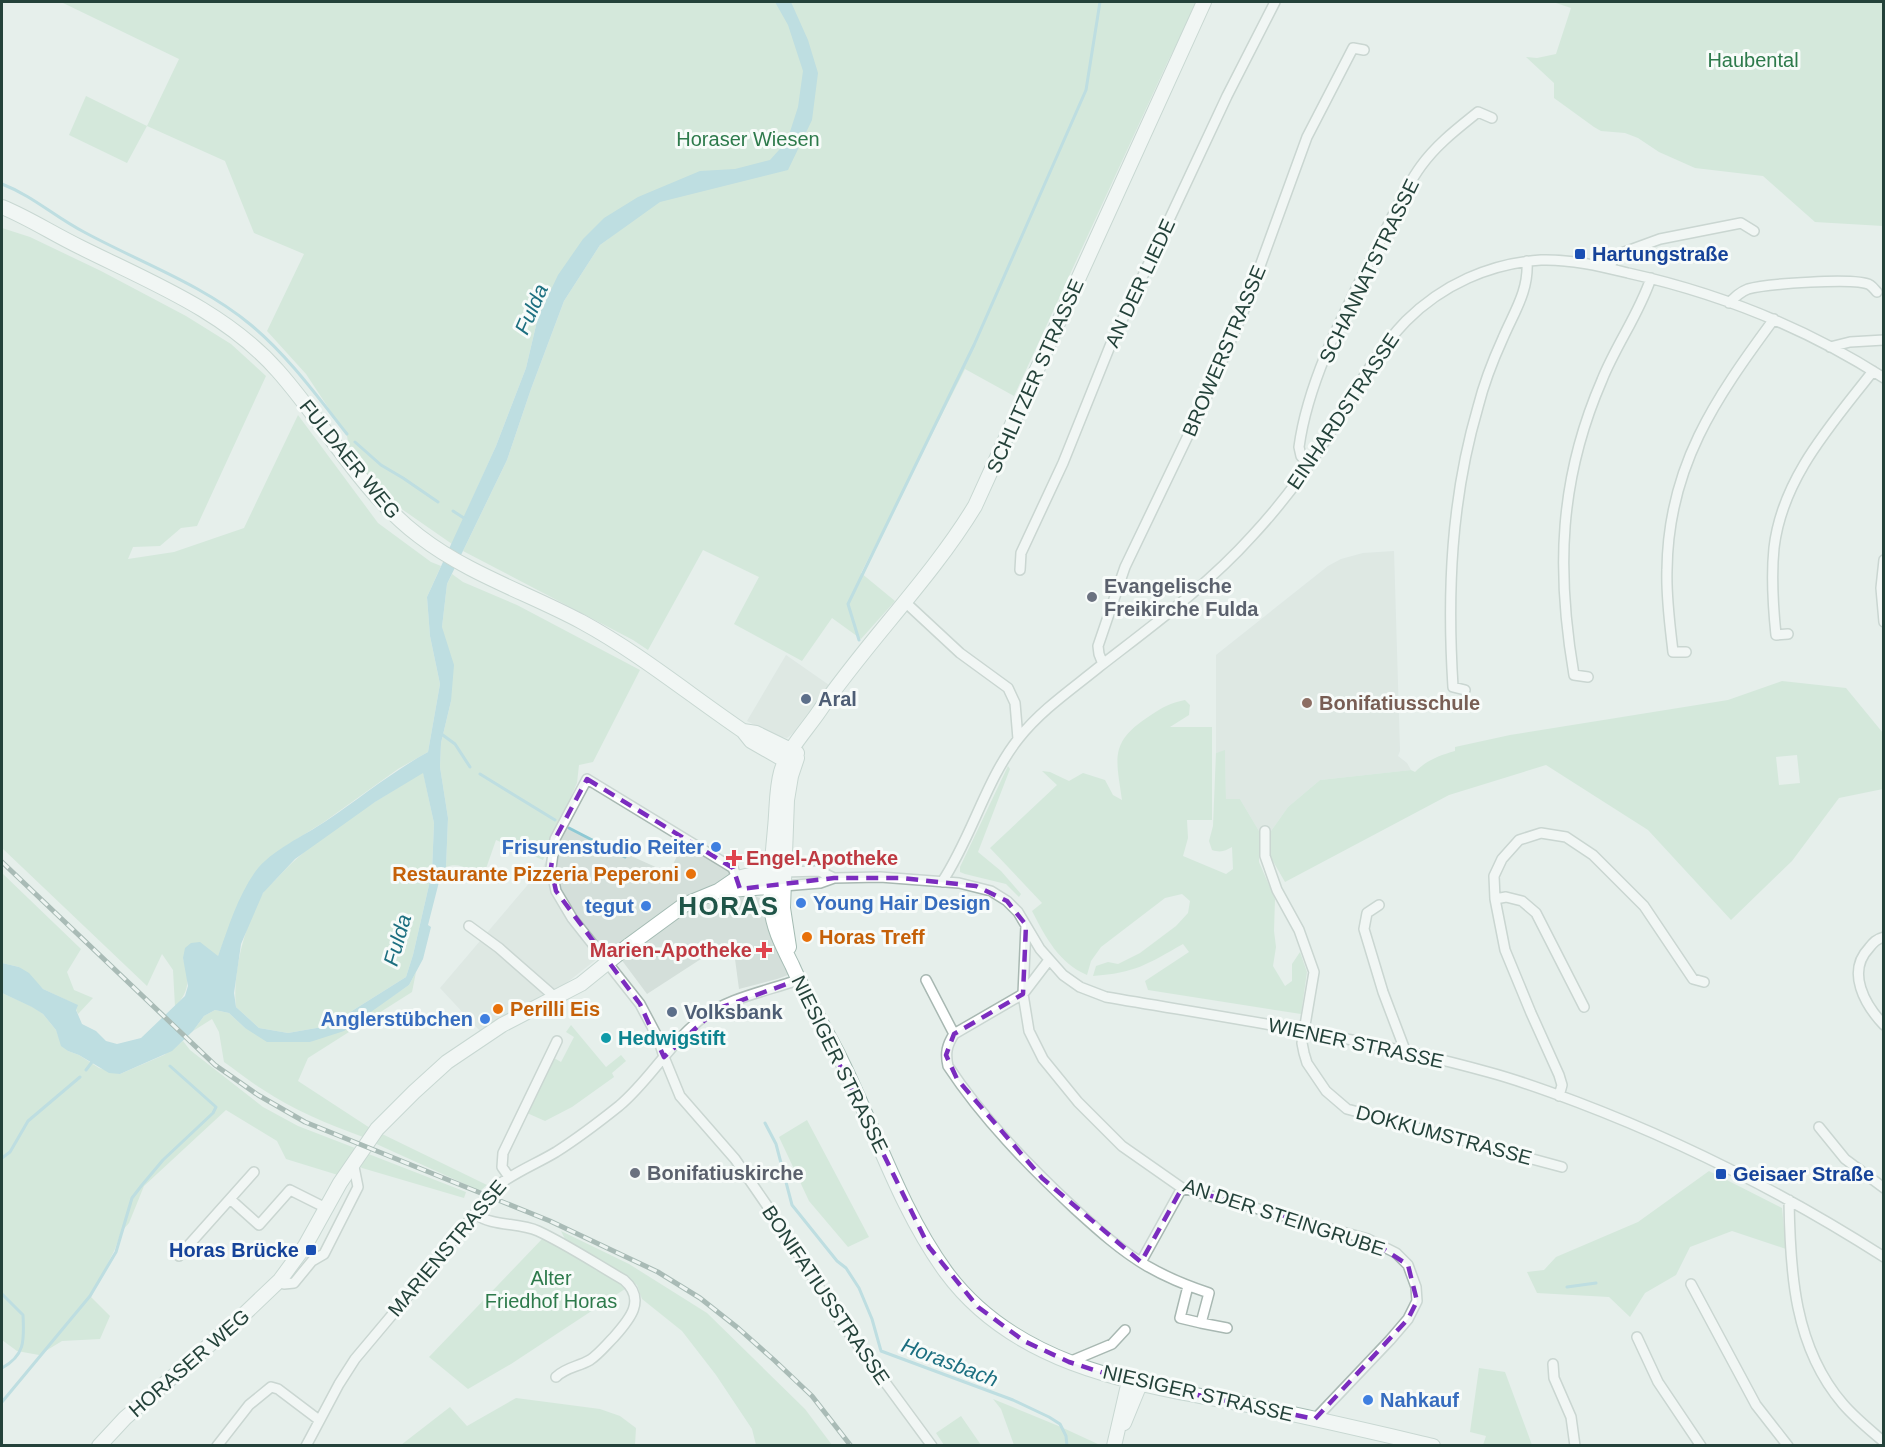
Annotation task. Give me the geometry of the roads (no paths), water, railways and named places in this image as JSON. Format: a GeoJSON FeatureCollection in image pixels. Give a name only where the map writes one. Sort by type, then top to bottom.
{"type":"FeatureCollection","features":[{"type":"Feature","properties":{"kind":"main road","name":"SCHLITZER STRASSE"},"geometry":{"type":"LineString","coordinates":[[778,879],[780,779],[807,738],[813,720],[842,677],[952,542],[985,487],[1204,2]]}},
{"type":"Feature","properties":{"kind":"main road","name":"FULDAER WEG"},"geometry":{"type":"LineString","coordinates":[[2,207],[211,314],[241,336],[277,370],[369,488],[388,509],[420,537],[461,564],[580,621],[606,636],[743,730],[756,733],[792,758]]}},
{"type":"Feature","properties":{"kind":"main road","name":"FULDAER WEG"},"geometry":{"type":"LineString","coordinates":[[2,216],[24,218]]}},
{"type":"Feature","properties":{"kind":"main road"},"geometry":{"type":"LineString","coordinates":[[357,1157],[377,1129],[447,1062],[502,1025],[581,984],[673,912],[718,891],[736,878],[754,874],[778,879]]}},
{"type":"Feature","properties":{"kind":"main road"},"geometry":{"type":"LineString","coordinates":[[718,891],[778,879]]}},
{"type":"Feature","properties":{"kind":"main road","name":"NIESIGER STRASSE"},"geometry":{"type":"LineString","coordinates":[[778,879],[771,910],[780,943],[838,1056],[913,1220],[946,1272],[978,1307],[1023,1341],[1069,1362],[1135,1382],[1433,1446]]}},
{"type":"Feature","properties":{"kind":"main road","name":"HORASER WEG"},"geometry":{"type":"LineString","coordinates":[[99,1446],[125,1418],[237,1321],[280,1280],[304,1246],[357,1157]]}},
{"type":"Feature","properties":{"kind":"main road"},"geometry":{"type":"LineString","coordinates":[[1116,1442],[1135,1382]]}},
{"type":"Feature","properties":{"kind":"street","name":"AN DER LIEDE"},"geometry":{"type":"LineString","coordinates":[[1020,570],[1022,553],[1063,463],[1110,346],[1227,96],[1275,2]]}},
{"type":"Feature","properties":{"kind":"street","name":"BROWERSTRASSE"},"geometry":{"type":"LineString","coordinates":[[1103,664],[1098,646],[1125,567],[1207,396],[1239,320],[1307,136],[1353,48],[1364,50]]}},
{"type":"Feature","properties":{"kind":"street","name":"SCHANNATSTRASSE"},"geometry":{"type":"LineString","coordinates":[[1308,464],[1301,456],[1299,447],[1321,365],[1404,194],[1420,167],[1445,138],[1478,112],[1492,118]]}},
{"type":"Feature","properties":{"kind":"street"},"geometry":{"type":"LineString","coordinates":[[1607,268],[1619,254],[1660,239],[1742,223],[1754,231]]}},
{"type":"Feature","properties":{"kind":"street","name":"EINHARDSTRASSE"},"geometry":{"type":"LineString","coordinates":[[942,882],[955,861],[998,771],[1018,739],[1050,707],[1219,571],[1270,516],[1308,464],[1397,331],[1440,293],[1476,274],[1527,261],[1560,260],[1607,268],[1651,278],[1774,319],[1873,370],[1884,378]]}},
{"type":"Feature","properties":{"kind":"street"},"geometry":{"type":"LineString","coordinates":[[1465,690],[1453,687],[1451,652],[1450,576],[1456,501],[1478,407],[1493,361],[1526,289],[1527,261]]}},
{"type":"Feature","properties":{"kind":"street"},"geometry":{"type":"LineString","coordinates":[[1588,677],[1574,675],[1566,626],[1562,559],[1569,488],[1589,411],[1610,361],[1644,297],[1651,278]]}},
{"type":"Feature","properties":{"kind":"street"},"geometry":{"type":"LineString","coordinates":[[1729,303],[1737,294],[1771,285],[1854,282],[1870,284],[1877,292]]}},
{"type":"Feature","properties":{"kind":"street"},"geometry":{"type":"LineString","coordinates":[[1686,652],[1673,652],[1667,594],[1668,548],[1681,481],[1696,438],[1712,408],[1774,319]]}},
{"type":"Feature","properties":{"kind":"street"},"geometry":{"type":"LineString","coordinates":[[1830,347],[1858,341],[1884,340]]}},
{"type":"Feature","properties":{"kind":"street"},"geometry":{"type":"LineString","coordinates":[[1788,634],[1776,635],[1772,593],[1774,546],[1780,519],[1792,487],[1808,458],[1873,370]]}},
{"type":"Feature","properties":{"kind":"street"},"geometry":{"type":"LineString","coordinates":[[1884,560],[1881,588],[1884,622]]}},
{"type":"Feature","properties":{"kind":"street"},"geometry":{"type":"LineString","coordinates":[[904,601],[960,653],[1008,688],[1015,703],[1018,739]]}},
{"type":"Feature","properties":{"kind":"street","name":"BONIFATIUSSTRASSE"},"geometry":{"type":"LineString","coordinates":[[736,878],[733,868],[587,779],[555,839],[551,868],[556,891],[572,918],[640,1004],[658,1038],[680,1096],[735,1159],[768,1206],[843,1325],[932,1446]]}},
{"type":"Feature","properties":{"kind":"street","name":"DOKKUMSTRASSE"},"geometry":{"type":"LineString","coordinates":[[1265,831],[1265,856],[1277,890],[1299,930],[1314,972],[1302,1043],[1308,1063],[1326,1091],[1347,1109],[1562,1167]]}},
{"type":"Feature","properties":{"kind":"street"},"geometry":{"type":"LineString","coordinates":[[1559,1096],[1562,1085],[1559,1075],[1505,950],[1495,899],[1494,876],[1502,859],[1519,840],[1541,833],[1566,837],[1593,855],[1644,906],[1693,979],[1704,982]]}},
{"type":"Feature","properties":{"kind":"street","name":"WIENER STRASSE"},"geometry":{"type":"LineString","coordinates":[[778,879],[819,871],[834,878],[890,878],[942,882],[976,886],[991,891],[1007,901],[1018,912],[1049,960],[1063,975],[1080,987],[1106,997],[1405,1050],[1490,1072],[1650,1131],[1731,1168],[1884,1257]]}},
{"type":"Feature","properties":{"kind":"street"},"geometry":{"type":"LineString","coordinates":[[1495,899],[1506,897],[1522,901],[1536,913],[1584,1007]]}},
{"type":"Feature","properties":{"kind":"street"},"geometry":{"type":"LineString","coordinates":[[1379,904],[1367,914],[1364,929],[1383,993],[1405,1050]]}},
{"type":"Feature","properties":{"kind":"street","name":"AN DER STEINGRUBE"},"geometry":{"type":"LineString","coordinates":[[1026,925],[1023,994],[1029,1031],[1043,1059],[1071,1093],[1122,1146],[1182,1188],[1368,1239],[1396,1253],[1408,1266],[1416,1287],[1417,1302],[1408,1318],[1388,1343],[1315,1419]]}},
{"type":"Feature","properties":{"kind":"street"},"geometry":{"type":"LineString","coordinates":[[469,926],[499,948],[556,999]]}},
{"type":"Feature","properties":{"kind":"street"},"geometry":{"type":"LineString","coordinates":[[1884,937],[1878,939],[1862,955],[1858,968],[1860,990],[1870,1010],[1884,1024]]}},
{"type":"Feature","properties":{"kind":"street"},"geometry":{"type":"LineString","coordinates":[[1049,960],[1023,994],[954,1034],[948,1044],[946,1055],[948,1066],[993,1125],[1042,1178],[1091,1223],[1142,1262],[1188,1286],[1209,1293],[1201,1323]]}},
{"type":"Feature","properties":{"kind":"street"},"geometry":{"type":"LineString","coordinates":[[508,1177],[556,1152],[621,1103],[701,1018],[717,1009],[798,980]]}},
{"type":"Feature","properties":{"kind":"street"},"geometry":{"type":"LineString","coordinates":[[926,980],[954,1034]]}},
{"type":"Feature","properties":{"kind":"street","name":"MARIENSTRASSE"},"geometry":{"type":"LineString","coordinates":[[304,1445],[355,1359],[496,1186],[508,1177],[502,1167],[503,1153],[557,1041]]}},
{"type":"Feature","properties":{"kind":"street"},"geometry":{"type":"LineString","coordinates":[[1819,1126],[1845,1159],[1884,1188]]}},
{"type":"Feature","properties":{"kind":"street","name":"HORASER WEG"},"geometry":{"type":"LineString","coordinates":[[280,1280],[284,1284],[294,1283],[312,1260],[324,1254],[358,1187],[357,1157]]}},
{"type":"Feature","properties":{"kind":"street"},"geometry":{"type":"LineString","coordinates":[[179,1256],[254,1172]]}},
{"type":"Feature","properties":{"kind":"street"},"geometry":{"type":"LineString","coordinates":[[1142,1262],[1182,1188]]}},
{"type":"Feature","properties":{"kind":"street"},"geometry":{"type":"LineString","coordinates":[[230,1199],[259,1225],[290,1190],[326,1208]]}},
{"type":"Feature","properties":{"kind":"street"},"geometry":{"type":"LineString","coordinates":[[1789,1200],[1789,1252],[1795,1297],[1807,1343],[1823,1376],[1843,1404],[1884,1442]]}},
{"type":"Feature","properties":{"kind":"street"},"geometry":{"type":"LineString","coordinates":[[475,1214],[488,1221],[521,1226],[542,1233],[624,1280],[633,1291],[632,1314],[605,1347],[588,1361],[564,1369],[556,1377]]}},
{"type":"Feature","properties":{"kind":"street"},"geometry":{"type":"LineString","coordinates":[[1691,1284],[1756,1405],[1788,1446]]}},
{"type":"Feature","properties":{"kind":"street"},"geometry":{"type":"LineString","coordinates":[[1188,1286],[1180,1318],[1227,1328]]}},
{"type":"Feature","properties":{"kind":"street"},"geometry":{"type":"LineString","coordinates":[[1069,1362],[1112,1344],[1125,1329]]}},
{"type":"Feature","properties":{"kind":"street"},"geometry":{"type":"LineString","coordinates":[[1636,1336],[1658,1382],[1701,1446]]}},
{"type":"Feature","properties":{"kind":"street"},"geometry":{"type":"LineString","coordinates":[[1552,1364],[1554,1378],[1571,1417],[1575,1446]]}},
{"type":"Feature","properties":{"kind":"street"},"geometry":{"type":"LineString","coordinates":[[217,1446],[249,1405],[271,1387],[278,1389],[319,1420]]}},
{"type":"Feature","properties":{"kind":"water"},"geometry":{"type":"Polygon","coordinates":[[[775,2],[791,2],[808,40],[818,73],[812,120],[788,170],[660,202],[600,245],[564,301],[507,460],[447,584],[442,627],[454,665],[451,701],[441,743],[440,767],[448,818],[446,867],[442,870],[428,925],[431,927],[423,959],[409,985],[344,1031],[310,1042],[267,1042],[245,1028],[229,1013],[215,1010],[204,1016],[193,1031],[172,1051],[120,1074],[109,1073],[68,1051],[61,1046],[56,1030],[43,1014],[2,993],[2,963],[19,967],[29,973],[43,989],[78,1005],[76,1010],[82,1024],[96,1031],[106,1041],[117,1044],[141,1038],[185,996],[188,986],[183,958],[185,948],[191,943],[200,942],[218,956],[238,902],[262,864],[279,850],[428,752],[440,684],[430,636],[427,597],[496,446],[526,368],[538,317],[558,275],[583,239],[604,218],[638,197],[700,171],[735,169],[770,160],[787,141],[798,107],[803,71],[788,25],[775,2]],[[423,773],[375,802],[295,859],[263,893],[241,944],[234,993],[236,1007],[259,1028],[288,1033],[328,1026],[406,977],[432,872],[434,823],[423,773]]]}},
{"type":"Feature","properties":{"kind":"waterway"},"geometry":{"type":"LineString","coordinates":[[859,640],[848,604],[974,345],[1086,90],[1100,2]]}},
{"type":"Feature","properties":{"kind":"waterway"},"geometry":{"type":"LineString","coordinates":[[2,184],[24,194],[84,232],[191,285],[232,310],[265,337],[302,377],[347,434]]}},
{"type":"Feature","properties":{"kind":"waterway"},"geometry":{"type":"LineString","coordinates":[[355,442],[381,465],[438,502]]}},
{"type":"Feature","properties":{"kind":"waterway"},"geometry":{"type":"LineString","coordinates":[[453,511],[467,520]]}},
{"type":"Feature","properties":{"kind":"waterway","name":"Horasbach"},"geometry":{"type":"LineString","coordinates":[[440,733],[455,744],[470,767]]}},
{"type":"Feature","properties":{"kind":"waterway","name":"Horasbach"},"geometry":{"type":"LineString","coordinates":[[480,774],[555,820]]}},
{"type":"Feature","properties":{"kind":"waterway","name":"Horasbach"},"geometry":{"type":"LineString","coordinates":[[569,828],[625,857]]}},
{"type":"Feature","properties":{"kind":"waterway"},"geometry":{"type":"LineString","coordinates":[[86,1070],[92,1062]]}},
{"type":"Feature","properties":{"kind":"waterway"},"geometry":{"type":"LineString","coordinates":[[2,1402],[90,1296],[116,1252],[132,1198],[163,1160],[213,1113],[216,1107],[170,1066]]}},
{"type":"Feature","properties":{"kind":"waterway"},"geometry":{"type":"LineString","coordinates":[[2,1158],[10,1152],[28,1121],[80,1077]]}},
{"type":"Feature","properties":{"kind":"waterway","name":"Horasbach"},"geometry":{"type":"LineString","coordinates":[[765,1123],[776,1144],[792,1205],[837,1261],[846,1268],[859,1288],[872,1319],[881,1351],[1013,1400],[1049,1417],[1060,1424],[1066,1436],[1067,1446]]}},
{"type":"Feature","properties":{"kind":"waterway"},"geometry":{"type":"LineString","coordinates":[[1567,1287],[1596,1283]]}},
{"type":"Feature","properties":{"kind":"waterway"},"geometry":{"type":"LineString","coordinates":[[2,1294],[23,1315],[24,1332],[22,1346],[16,1358],[2,1368]]}},
{"type":"Feature","properties":{"kind":"railway"},"geometry":{"type":"LineString","coordinates":[[2,862],[215,1065],[258,1095],[305,1122],[550,1221],[658,1272],[700,1298],[774,1360],[812,1396],[851,1446]]}},
{"type":"Feature","properties":{"kind":"place","name":"Hartungstraße"},"geometry":{"type":"Point","coordinates":[1580,254]}},
{"type":"Feature","properties":{"kind":"place","name":"Evangelische Freikirche Fulda"},"geometry":{"type":"Point","coordinates":[1092,597]}},
{"type":"Feature","properties":{"kind":"place","name":"Aral"},"geometry":{"type":"Point","coordinates":[806,699]}},
{"type":"Feature","properties":{"kind":"place","name":"Bonifatiusschule"},"geometry":{"type":"Point","coordinates":[1307,703]}},
{"type":"Feature","properties":{"kind":"place","name":"Frisurenstudio Reiter"},"geometry":{"type":"Point","coordinates":[716,847]}},
{"type":"Feature","properties":{"kind":"place","name":"Engel-Apotheke"},"geometry":{"type":"Point","coordinates":[734,858]}},
{"type":"Feature","properties":{"kind":"place","name":"Restaurante Pizzeria Peperoni"},"geometry":{"type":"Point","coordinates":[691,874]}},
{"type":"Feature","properties":{"kind":"place","name":"Young Hair Design"},"geometry":{"type":"Point","coordinates":[801,903]}},
{"type":"Feature","properties":{"kind":"place","name":"tegut"},"geometry":{"type":"Point","coordinates":[646,906]}},
{"type":"Feature","properties":{"kind":"place","name":"Horas Treff"},"geometry":{"type":"Point","coordinates":[807,937]}},
{"type":"Feature","properties":{"kind":"place","name":"Marien-Apotheke"},"geometry":{"type":"Point","coordinates":[764,950]}},
{"type":"Feature","properties":{"kind":"place","name":"Perilli Eis"},"geometry":{"type":"Point","coordinates":[498,1009]}},
{"type":"Feature","properties":{"kind":"place","name":"Volksbank"},"geometry":{"type":"Point","coordinates":[672,1012]}},
{"type":"Feature","properties":{"kind":"place","name":"Anglerstübchen"},"geometry":{"type":"Point","coordinates":[485,1019]}},
{"type":"Feature","properties":{"kind":"place","name":"Hedwigstift"},"geometry":{"type":"Point","coordinates":[606,1038]}},
{"type":"Feature","properties":{"kind":"place","name":"Bonifatiuskirche"},"geometry":{"type":"Point","coordinates":[635,1173]}},
{"type":"Feature","properties":{"kind":"place","name":"Geisaer Straße"},"geometry":{"type":"Point","coordinates":[1721,1174]}},
{"type":"Feature","properties":{"kind":"place","name":"Horas Brücke"},"geometry":{"type":"Point","coordinates":[311,1250]}},
{"type":"Feature","properties":{"kind":"place","name":"Nahkauf"},"geometry":{"type":"Point","coordinates":[1368,1400]}},
{"type":"Feature","properties":{"kind":"district","name":"HORAS"},"geometry":{"type":"Point","coordinates":[729,906]}},
{"type":"Feature","properties":{"kind":"park label","name":"Haubental"},"geometry":{"type":"Point","coordinates":[1753,60]}},
{"type":"Feature","properties":{"kind":"park label","name":"Horaser Wiesen"},"geometry":{"type":"Point","coordinates":[748,139]}},
{"type":"Feature","properties":{"kind":"park label","name":"Alter Friedhof Horas"},"geometry":{"type":"Point","coordinates":[551,1290]}},
{"type":"Feature","properties":{"kind":"water label","name":"Fulda"},"geometry":{"type":"Point","coordinates":[531,309]}},
{"type":"Feature","properties":{"kind":"water label","name":"Fulda"},"geometry":{"type":"Point","coordinates":[397,940]}}]}
